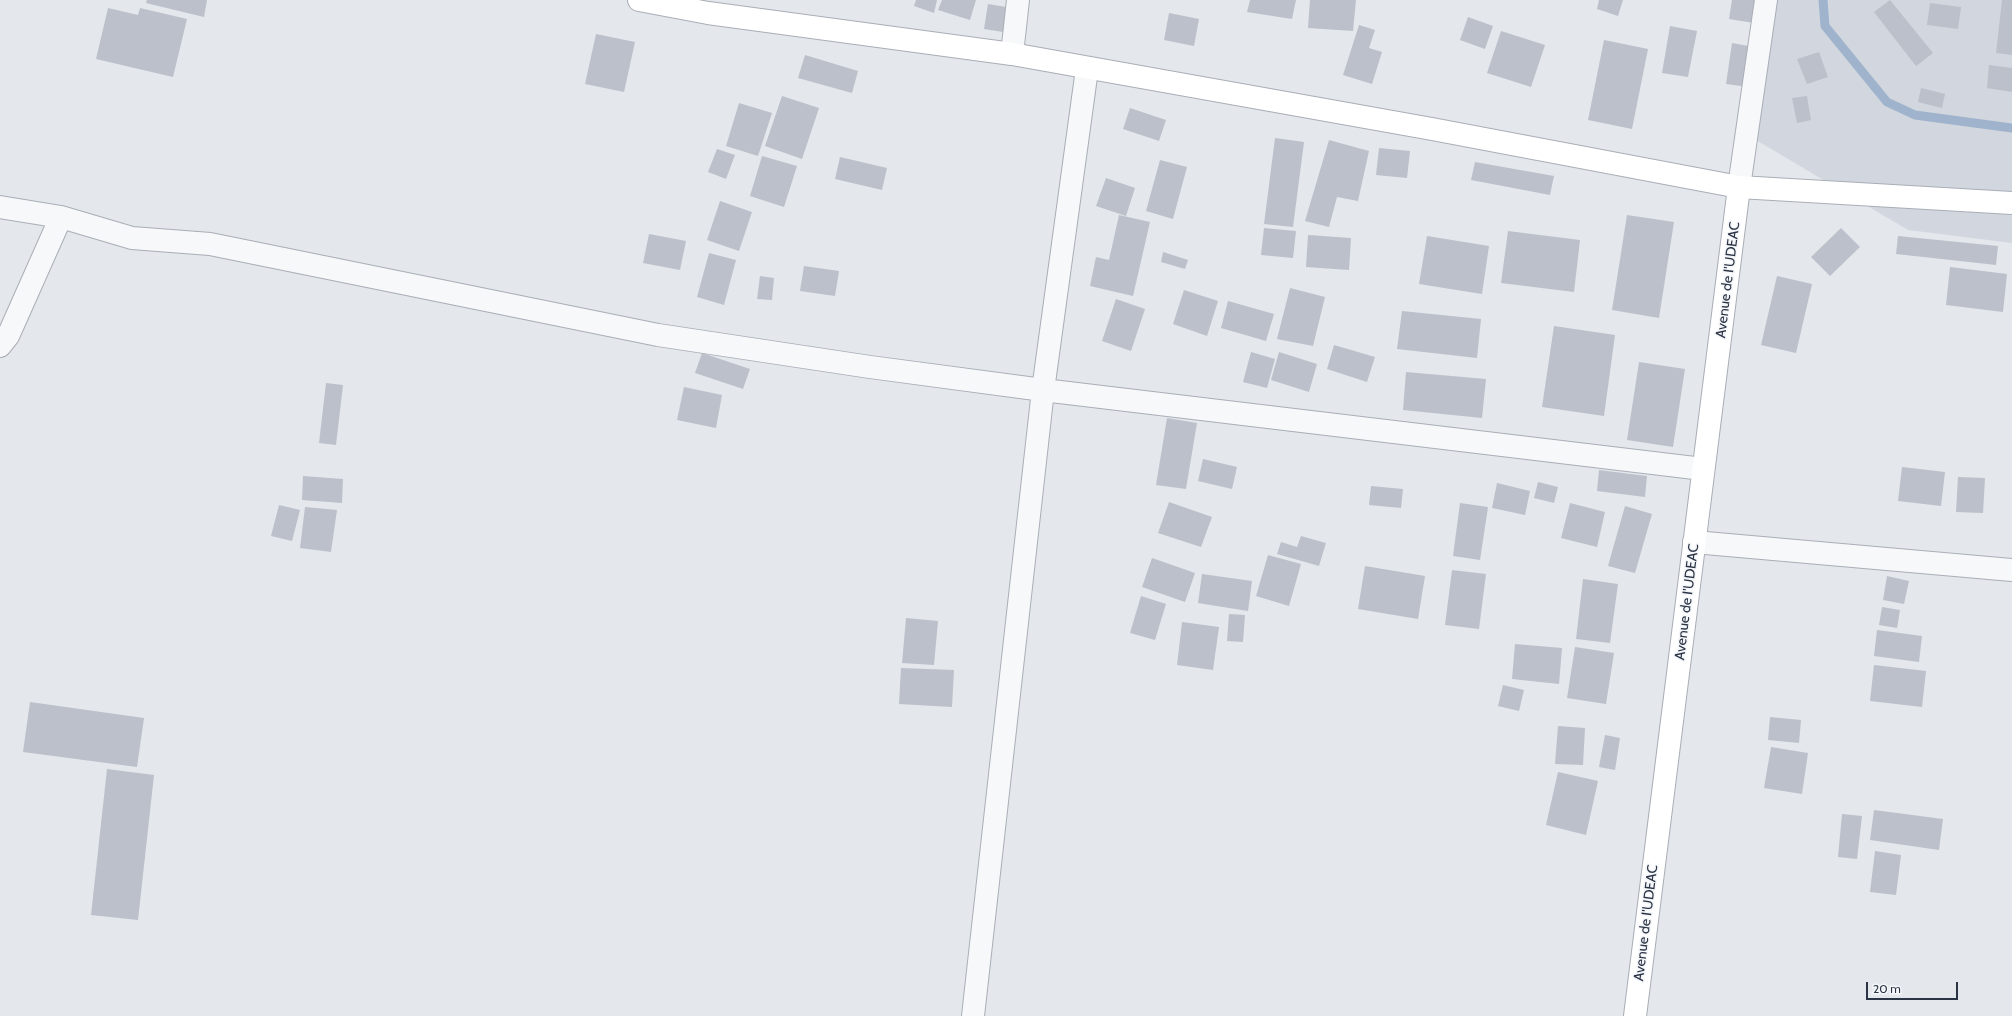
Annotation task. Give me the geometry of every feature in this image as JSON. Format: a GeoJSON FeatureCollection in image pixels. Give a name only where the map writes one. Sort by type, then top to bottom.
{"type":"FeatureCollection","features":[{"type":"Feature","properties":{"kind":"main road"},"geometry":{"type":"LineString","coordinates":[[639,0],[708,13],[1012,54],[1087,69],[1432,128],[1740,187],[2012,203]]}},
{"type":"Feature","properties":{"kind":"main road","name":"Avenue de I'UDEAC"},"geometry":{"type":"LineString","coordinates":[[1635,1016],[1740,187]]}},
{"type":"Feature","properties":{"kind":"street"},"geometry":{"type":"LineString","coordinates":[[1012,54],[1018,0]]}},
{"type":"Feature","properties":{"kind":"street"},"geometry":{"type":"LineString","coordinates":[[1740,187],[1766,0]]}},
{"type":"Feature","properties":{"kind":"street"},"geometry":{"type":"LineString","coordinates":[[973,1016],[1042,390],[1087,69]]}},
{"type":"Feature","properties":{"kind":"street"},"geometry":{"type":"LineString","coordinates":[[0,207],[61,217],[132,238],[210,244],[658,335],[870,367],[1042,390],[1703,470]]}},
{"type":"Feature","properties":{"kind":"street"},"geometry":{"type":"LineString","coordinates":[[0,346],[8,336],[61,217]]}},
{"type":"Feature","properties":{"kind":"street"},"geometry":{"type":"LineString","coordinates":[[1694,542],[2012,570]]}},
{"type":"Feature","properties":{"kind":"shaded area"},"geometry":{"type":"Polygon","coordinates":[[[1769,0],[2012,0],[2012,243],[1908,230],[1756,140],[1769,0]]]}},
{"type":"Feature","properties":{"kind":"building"},"geometry":{"type":"Polygon","coordinates":[[[147,0],[207,0],[204,17],[146,3],[147,0]]]}},
{"type":"Feature","properties":{"kind":"building"},"geometry":{"type":"Polygon","coordinates":[[[916,0],[937,0],[934,13],[914,6],[916,0]]]}},
{"type":"Feature","properties":{"kind":"building"},"geometry":{"type":"Polygon","coordinates":[[[942,0],[976,0],[970,20],[938,10],[942,0]]]}},
{"type":"Feature","properties":{"kind":"building"},"geometry":{"type":"Polygon","coordinates":[[[1250,0],[1296,0],[1292,19],[1247,12],[1250,0]]]}},
{"type":"Feature","properties":{"kind":"building"},"geometry":{"type":"Polygon","coordinates":[[[1310,0],[1356,0],[1353,31],[1308,28],[1310,0]]]}},
{"type":"Feature","properties":{"kind":"building"},"geometry":{"type":"Polygon","coordinates":[[[1599,0],[1623,0],[1618,16],[1597,9],[1599,0]]]}},
{"type":"Feature","properties":{"kind":"building"},"geometry":{"type":"Polygon","coordinates":[[[1732,0],[1757,0],[1754,23],[1729,19],[1732,0]]]}},
{"type":"Feature","properties":{"kind":"building"},"geometry":{"type":"Polygon","coordinates":[[[1890,0],[1933,53],[1916,66],[1874,12],[1890,0]]]}},
{"type":"Feature","properties":{"kind":"building"},"geometry":{"type":"Polygon","coordinates":[[[2002,0],[2012,0],[2012,55],[1996,53],[2002,0]]]}},
{"type":"Feature","properties":{"kind":"building"},"geometry":{"type":"Polygon","coordinates":[[[1930,3],[1961,7],[1958,29],[1927,25],[1930,3]]]}},
{"type":"Feature","properties":{"kind":"building"},"geometry":{"type":"Polygon","coordinates":[[[988,4],[1006,7],[1003,32],[984,29],[988,4]]]}},
{"type":"Feature","properties":{"kind":"building"},"geometry":{"type":"Polygon","coordinates":[[[108,8],[138,15],[140,8],[187,19],[173,77],[96,59],[108,8]]]}},
{"type":"Feature","properties":{"kind":"building"},"geometry":{"type":"Polygon","coordinates":[[[1169,13],[1199,19],[1194,46],[1164,40],[1169,13]]]}},
{"type":"Feature","properties":{"kind":"building"},"geometry":{"type":"Polygon","coordinates":[[[1468,17],[1493,26],[1485,49],[1460,40],[1468,17]]]}},
{"type":"Feature","properties":{"kind":"building"},"geometry":{"type":"Polygon","coordinates":[[[1359,25],[1375,30],[1369,48],[1382,52],[1372,84],[1343,75],[1359,25]]]}},
{"type":"Feature","properties":{"kind":"building"},"geometry":{"type":"Polygon","coordinates":[[[1670,26],[1697,31],[1688,77],[1662,73],[1670,26]]]}},
{"type":"Feature","properties":{"kind":"building"},"geometry":{"type":"Polygon","coordinates":[[[1501,31],[1545,45],[1531,87],[1487,73],[1501,31]]]}},
{"type":"Feature","properties":{"kind":"building"},"geometry":{"type":"Polygon","coordinates":[[[596,34],[635,42],[624,92],[585,84],[596,34]]]}},
{"type":"Feature","properties":{"kind":"building"},"geometry":{"type":"Polygon","coordinates":[[[1604,40],[1648,49],[1632,129],[1588,120],[1604,40]]]}},
{"type":"Feature","properties":{"kind":"building"},"geometry":{"type":"Polygon","coordinates":[[[1732,43],[1754,47],[1749,87],[1726,84],[1732,43]]]}},
{"type":"Feature","properties":{"kind":"building"},"geometry":{"type":"Polygon","coordinates":[[[1819,52],[1828,77],[1807,84],[1797,59],[1819,52]]]}},
{"type":"Feature","properties":{"kind":"building"},"geometry":{"type":"Polygon","coordinates":[[[805,55],[858,71],[852,93],[798,78],[805,55]]]}},
{"type":"Feature","properties":{"kind":"building"},"geometry":{"type":"Polygon","coordinates":[[[1989,65],[2012,68],[2012,92],[1987,88],[1989,65]]]}},
{"type":"Feature","properties":{"kind":"building"},"geometry":{"type":"Polygon","coordinates":[[[1921,88],[1945,94],[1942,108],[1918,102],[1921,88]]]}},
{"type":"Feature","properties":{"kind":"building"},"geometry":{"type":"Polygon","coordinates":[[[782,96],[819,108],[802,159],[765,146],[782,96]]]}},
{"type":"Feature","properties":{"kind":"building"},"geometry":{"type":"Polygon","coordinates":[[[1807,96],[1811,120],[1797,123],[1792,98],[1807,96]]]}},
{"type":"Feature","properties":{"kind":"building"},"geometry":{"type":"Polygon","coordinates":[[[739,103],[772,113],[758,156],[726,146],[739,103]]]}},
{"type":"Feature","properties":{"kind":"building"},"geometry":{"type":"Polygon","coordinates":[[[1130,108],[1166,120],[1159,141],[1123,129],[1130,108]]]}},
{"type":"Feature","properties":{"kind":"building"},"geometry":{"type":"Polygon","coordinates":[[[1275,138],[1304,142],[1293,227],[1264,224],[1275,138]]]}},
{"type":"Feature","properties":{"kind":"building"},"geometry":{"type":"Polygon","coordinates":[[[1329,140],[1369,151],[1358,201],[1337,197],[1329,227],[1305,221],[1329,140]]]}},
{"type":"Feature","properties":{"kind":"building"},"geometry":{"type":"Polygon","coordinates":[[[1379,148],[1410,151],[1407,178],[1376,175],[1379,148]]]}},
{"type":"Feature","properties":{"kind":"building"},"geometry":{"type":"Polygon","coordinates":[[[717,149],[735,155],[726,179],[708,172],[717,149]]]}},
{"type":"Feature","properties":{"kind":"building"},"geometry":{"type":"Polygon","coordinates":[[[762,156],[797,166],[784,207],[750,196],[762,156]]]}},
{"type":"Feature","properties":{"kind":"building"},"geometry":{"type":"Polygon","coordinates":[[[840,157],[887,168],[882,190],[835,179],[840,157]]]}},
{"type":"Feature","properties":{"kind":"building"},"geometry":{"type":"Polygon","coordinates":[[[1160,160],[1187,167],[1173,219],[1146,211],[1160,160]]]}},
{"type":"Feature","properties":{"kind":"building"},"geometry":{"type":"Polygon","coordinates":[[[1475,162],[1554,176],[1550,195],[1471,180],[1475,162]]]}},
{"type":"Feature","properties":{"kind":"building"},"geometry":{"type":"Polygon","coordinates":[[[1106,178],[1135,188],[1126,216],[1096,206],[1106,178]]]}},
{"type":"Feature","properties":{"kind":"building"},"geometry":{"type":"Polygon","coordinates":[[[720,201],[752,212],[739,251],[707,240],[720,201]]]}},
{"type":"Feature","properties":{"kind":"building"},"geometry":{"type":"Polygon","coordinates":[[[1119,215],[1150,222],[1133,296],[1090,286],[1096,257],[1109,260],[1119,215]]]}},
{"type":"Feature","properties":{"kind":"building"},"geometry":{"type":"Polygon","coordinates":[[[1627,215],[1674,222],[1659,318],[1612,310],[1627,215]]]}},
{"type":"Feature","properties":{"kind":"building"},"geometry":{"type":"Polygon","coordinates":[[[1264,228],[1296,231],[1293,258],[1261,255],[1264,228]]]}},
{"type":"Feature","properties":{"kind":"building"},"geometry":{"type":"Polygon","coordinates":[[[1841,228],[1860,247],[1830,276],[1811,257],[1841,228]]]}},
{"type":"Feature","properties":{"kind":"building"},"geometry":{"type":"Polygon","coordinates":[[[1508,231],[1580,240],[1574,292],[1501,283],[1508,231]]]}},
{"type":"Feature","properties":{"kind":"building"},"geometry":{"type":"Polygon","coordinates":[[[649,234],[686,241],[680,270],[643,263],[649,234]]]}},
{"type":"Feature","properties":{"kind":"building"},"geometry":{"type":"Polygon","coordinates":[[[1308,235],[1351,238],[1349,270],[1306,267],[1308,235]]]}},
{"type":"Feature","properties":{"kind":"building"},"geometry":{"type":"Polygon","coordinates":[[[1427,236],[1489,246],[1482,294],[1419,284],[1427,236]]]}},
{"type":"Feature","properties":{"kind":"building"},"geometry":{"type":"Polygon","coordinates":[[[1898,236],[1998,246],[1996,265],[1896,254],[1898,236]]]}},
{"type":"Feature","properties":{"kind":"building"},"geometry":{"type":"Polygon","coordinates":[[[1163,252],[1188,260],[1185,269],[1161,262],[1163,252]]]}},
{"type":"Feature","properties":{"kind":"building"},"geometry":{"type":"Polygon","coordinates":[[[709,253],[736,260],[724,305],[697,297],[709,253]]]}},
{"type":"Feature","properties":{"kind":"building"},"geometry":{"type":"Polygon","coordinates":[[[804,266],[839,271],[835,296],[800,291],[804,266]]]}},
{"type":"Feature","properties":{"kind":"building"},"geometry":{"type":"Polygon","coordinates":[[[1950,267],[2007,274],[2003,312],[1946,305],[1950,267]]]}},
{"type":"Feature","properties":{"kind":"building"},"geometry":{"type":"Polygon","coordinates":[[[760,276],[774,278],[772,300],[757,299],[760,276]]]}},
{"type":"Feature","properties":{"kind":"building"},"geometry":{"type":"Polygon","coordinates":[[[1777,276],[1812,284],[1796,353],[1761,345],[1777,276]]]}},
{"type":"Feature","properties":{"kind":"building"},"geometry":{"type":"Polygon","coordinates":[[[1290,288],[1325,297],[1313,346],[1277,339],[1290,288]]]}},
{"type":"Feature","properties":{"kind":"building"},"geometry":{"type":"Polygon","coordinates":[[[1184,290],[1218,301],[1207,336],[1173,324],[1184,290]]]}},
{"type":"Feature","properties":{"kind":"building"},"geometry":{"type":"Polygon","coordinates":[[[1116,299],[1145,309],[1131,351],[1102,341],[1116,299]]]}},
{"type":"Feature","properties":{"kind":"building"},"geometry":{"type":"Polygon","coordinates":[[[1228,301],[1274,314],[1266,341],[1221,328],[1228,301]]]}},
{"type":"Feature","properties":{"kind":"building"},"geometry":{"type":"Polygon","coordinates":[[[1402,311],[1481,319],[1477,358],[1397,349],[1402,311]]]}},
{"type":"Feature","properties":{"kind":"building"},"geometry":{"type":"Polygon","coordinates":[[[1554,326],[1615,335],[1604,416],[1542,407],[1554,326]]]}},
{"type":"Feature","properties":{"kind":"building"},"geometry":{"type":"Polygon","coordinates":[[[1334,345],[1375,357],[1367,382],[1327,369],[1334,345]]]}},
{"type":"Feature","properties":{"kind":"building"},"geometry":{"type":"Polygon","coordinates":[[[1251,352],[1275,359],[1267,388],[1243,382],[1251,352]]]}},
{"type":"Feature","properties":{"kind":"building"},"geometry":{"type":"Polygon","coordinates":[[[1279,352],[1317,364],[1309,392],[1271,380],[1279,352]]]}},
{"type":"Feature","properties":{"kind":"building"},"geometry":{"type":"Polygon","coordinates":[[[702,353],[750,369],[743,389],[695,373],[702,353]]]}},
{"type":"Feature","properties":{"kind":"building"},"geometry":{"type":"Polygon","coordinates":[[[1639,362],[1685,369],[1673,447],[1627,440],[1639,362]]]}},
{"type":"Feature","properties":{"kind":"building"},"geometry":{"type":"Polygon","coordinates":[[[1406,372],[1486,379],[1482,418],[1403,410],[1406,372]]]}},
{"type":"Feature","properties":{"kind":"building"},"geometry":{"type":"Polygon","coordinates":[[[326,383],[343,385],[336,445],[319,443],[326,383]]]}},
{"type":"Feature","properties":{"kind":"building"},"geometry":{"type":"Polygon","coordinates":[[[684,387],[722,395],[716,428],[677,420],[684,387]]]}},
{"type":"Feature","properties":{"kind":"building"},"geometry":{"type":"Polygon","coordinates":[[[1167,418],[1197,423],[1186,489],[1156,485],[1167,418]]]}},
{"type":"Feature","properties":{"kind":"building"},"geometry":{"type":"Polygon","coordinates":[[[1203,459],[1237,467],[1232,489],[1198,481],[1203,459]]]}},
{"type":"Feature","properties":{"kind":"building"},"geometry":{"type":"Polygon","coordinates":[[[1902,467],[1945,472],[1941,506],[1898,501],[1902,467]]]}},
{"type":"Feature","properties":{"kind":"building"},"geometry":{"type":"Polygon","coordinates":[[[1599,470],[1647,476],[1645,497],[1597,491],[1599,470]]]}},
{"type":"Feature","properties":{"kind":"building"},"geometry":{"type":"Polygon","coordinates":[[[303,476],[343,479],[342,503],[302,500],[303,476]]]}},
{"type":"Feature","properties":{"kind":"building"},"geometry":{"type":"Polygon","coordinates":[[[1958,477],[1985,478],[1983,513],[1956,512],[1958,477]]]}},
{"type":"Feature","properties":{"kind":"building"},"geometry":{"type":"Polygon","coordinates":[[[1538,482],[1558,487],[1554,503],[1534,498],[1538,482]]]}},
{"type":"Feature","properties":{"kind":"building"},"geometry":{"type":"Polygon","coordinates":[[[1497,483],[1530,491],[1525,515],[1492,508],[1497,483]]]}},
{"type":"Feature","properties":{"kind":"building"},"geometry":{"type":"Polygon","coordinates":[[[1371,486],[1403,489],[1401,508],[1369,505],[1371,486]]]}},
{"type":"Feature","properties":{"kind":"building"},"geometry":{"type":"Polygon","coordinates":[[[1169,502],[1212,517],[1201,547],[1158,533],[1169,502]]]}},
{"type":"Feature","properties":{"kind":"building"},"geometry":{"type":"Polygon","coordinates":[[[1460,503],[1488,507],[1480,560],[1453,556],[1460,503]]]}},
{"type":"Feature","properties":{"kind":"building"},"geometry":{"type":"Polygon","coordinates":[[[1570,503],[1605,512],[1597,547],[1561,538],[1570,503]]]}},
{"type":"Feature","properties":{"kind":"building"},"geometry":{"type":"Polygon","coordinates":[[[279,505],[300,510],[292,541],[271,536],[279,505]]]}},
{"type":"Feature","properties":{"kind":"building"},"geometry":{"type":"Polygon","coordinates":[[[1625,506],[1652,514],[1635,573],[1608,566],[1625,506]]]}},
{"type":"Feature","properties":{"kind":"building"},"geometry":{"type":"Polygon","coordinates":[[[305,507],[337,510],[331,552],[300,548],[305,507]]]}},
{"type":"Feature","properties":{"kind":"building"},"geometry":{"type":"Polygon","coordinates":[[[1301,536],[1326,543],[1319,566],[1277,554],[1281,542],[1297,547],[1301,536]]]}},
{"type":"Feature","properties":{"kind":"building"},"geometry":{"type":"Polygon","coordinates":[[[1268,555],[1301,564],[1289,606],[1256,596],[1268,555]]]}},
{"type":"Feature","properties":{"kind":"building"},"geometry":{"type":"Polygon","coordinates":[[[1152,558],[1195,573],[1185,602],[1142,587],[1152,558]]]}},
{"type":"Feature","properties":{"kind":"building"},"geometry":{"type":"Polygon","coordinates":[[[1365,566],[1425,576],[1418,619],[1358,609],[1365,566]]]}},
{"type":"Feature","properties":{"kind":"building"},"geometry":{"type":"Polygon","coordinates":[[[1452,570],[1486,574],[1479,629],[1445,625],[1452,570]]]}},
{"type":"Feature","properties":{"kind":"building"},"geometry":{"type":"Polygon","coordinates":[[[1202,574],[1252,581],[1248,611],[1198,603],[1202,574]]]}},
{"type":"Feature","properties":{"kind":"building"},"geometry":{"type":"Polygon","coordinates":[[[1887,576],[1909,581],[1904,604],[1883,600],[1887,576]]]}},
{"type":"Feature","properties":{"kind":"building"},"geometry":{"type":"Polygon","coordinates":[[[1583,579],[1618,584],[1610,643],[1576,639],[1583,579]]]}},
{"type":"Feature","properties":{"kind":"building"},"geometry":{"type":"Polygon","coordinates":[[[1141,596],[1166,604],[1155,640],[1130,633],[1141,596]]]}},
{"type":"Feature","properties":{"kind":"building"},"geometry":{"type":"Polygon","coordinates":[[[1882,607],[1900,610],[1897,628],[1879,625],[1882,607]]]}},
{"type":"Feature","properties":{"kind":"building"},"geometry":{"type":"Polygon","coordinates":[[[1229,614],[1245,615],[1243,642],[1227,641],[1229,614]]]}},
{"type":"Feature","properties":{"kind":"building"},"geometry":{"type":"Polygon","coordinates":[[[906,618],[938,621],[934,665],[902,663],[906,618]]]}},
{"type":"Feature","properties":{"kind":"building"},"geometry":{"type":"Polygon","coordinates":[[[1182,622],[1219,627],[1213,670],[1177,665],[1182,622]]]}},
{"type":"Feature","properties":{"kind":"building"},"geometry":{"type":"Polygon","coordinates":[[[1877,630],[1922,636],[1919,662],[1874,656],[1877,630]]]}},
{"type":"Feature","properties":{"kind":"building"},"geometry":{"type":"Polygon","coordinates":[[[1515,644],[1562,648],[1559,684],[1512,679],[1515,644]]]}},
{"type":"Feature","properties":{"kind":"building"},"geometry":{"type":"Polygon","coordinates":[[[1575,647],[1614,653],[1606,704],[1567,698],[1575,647]]]}},
{"type":"Feature","properties":{"kind":"building"},"geometry":{"type":"Polygon","coordinates":[[[1874,665],[1926,671],[1922,707],[1870,701],[1874,665]]]}},
{"type":"Feature","properties":{"kind":"building"},"geometry":{"type":"Polygon","coordinates":[[[901,668],[954,670],[952,707],[899,704],[901,668]]]}},
{"type":"Feature","properties":{"kind":"building"},"geometry":{"type":"Polygon","coordinates":[[[1503,685],[1524,690],[1519,711],[1498,706],[1503,685]]]}},
{"type":"Feature","properties":{"kind":"building"},"geometry":{"type":"Polygon","coordinates":[[[30,702],[144,718],[137,767],[23,752],[30,702]]]}},
{"type":"Feature","properties":{"kind":"building"},"geometry":{"type":"Polygon","coordinates":[[[1770,717],[1801,720],[1799,743],[1768,740],[1770,717]]]}},
{"type":"Feature","properties":{"kind":"building"},"geometry":{"type":"Polygon","coordinates":[[[1558,726],[1585,728],[1583,765],[1555,764],[1558,726]]]}},
{"type":"Feature","properties":{"kind":"building"},"geometry":{"type":"Polygon","coordinates":[[[1605,735],[1620,738],[1615,770],[1599,767],[1605,735]]]}},
{"type":"Feature","properties":{"kind":"building"},"geometry":{"type":"Polygon","coordinates":[[[1771,747],[1808,753],[1802,794],[1764,788],[1771,747]]]}},
{"type":"Feature","properties":{"kind":"building"},"geometry":{"type":"Polygon","coordinates":[[[107,769],[154,775],[138,920],[91,915],[107,769]]]}},
{"type":"Feature","properties":{"kind":"building"},"geometry":{"type":"Polygon","coordinates":[[[1558,772],[1598,781],[1586,835],[1546,825],[1558,772]]]}},
{"type":"Feature","properties":{"kind":"building"},"geometry":{"type":"Polygon","coordinates":[[[1874,810],[1943,819],[1939,850],[1870,840],[1874,810]]]}},
{"type":"Feature","properties":{"kind":"building"},"geometry":{"type":"Polygon","coordinates":[[[1842,814],[1862,816],[1857,859],[1838,857],[1842,814]]]}},
{"type":"Feature","properties":{"kind":"building"},"geometry":{"type":"Polygon","coordinates":[[[1875,851],[1901,855],[1896,895],[1870,892],[1875,851]]]}},
{"type":"Feature","properties":{"kind":"waterway"},"geometry":{"type":"LineString","coordinates":[[1823,0],[1825,26],[1887,102],[1915,115],[2012,128]]}}]}
